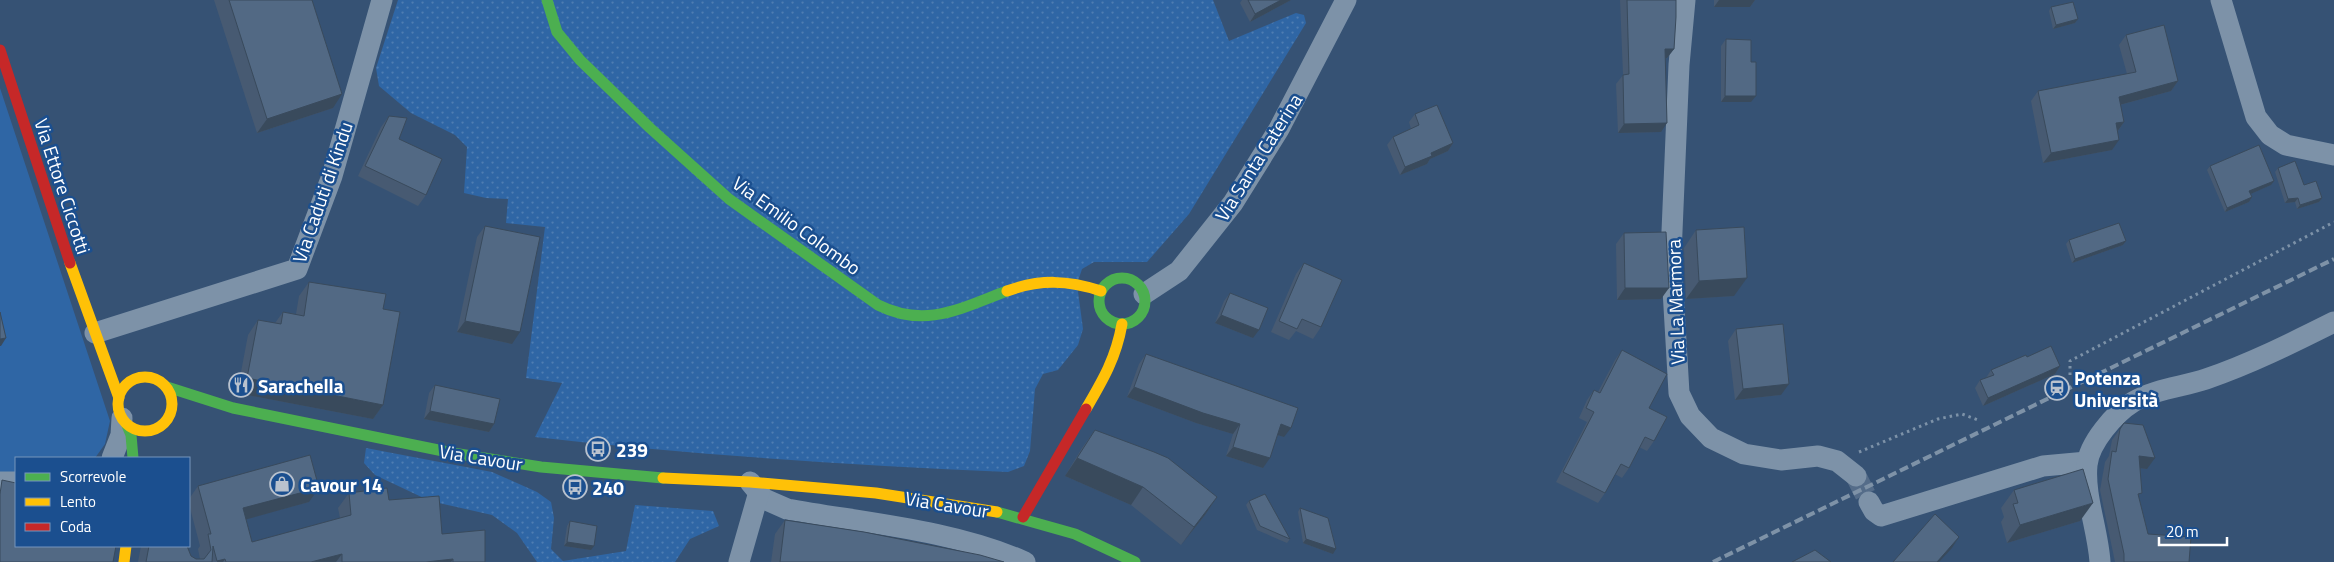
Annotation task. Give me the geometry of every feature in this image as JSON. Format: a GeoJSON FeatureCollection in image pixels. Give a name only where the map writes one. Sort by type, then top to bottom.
{"type":"FeatureCollection","features":[{"type":"Feature","properties":{"kind":"main road","name":"Via Emilio Colombo"},"geometry":{"type":"LineString","coordinates":[[547,0],[557,32],[580,60],[650,128],[728,199],[878,305],[892,312],[912,317],[944,314],[1027,284],[1054,281],[1080,284],[1101,291]]}},
{"type":"Feature","properties":{"kind":"main road","name":"Via Ettore Ciccotti"},"geometry":{"type":"LineString","coordinates":[[0,50],[83,304],[131,436],[133,457]]}},
{"type":"Feature","properties":{"kind":"main road"},"geometry":{"type":"LineString","coordinates":[[1124,278],[1136,283],[1144,294],[1145,306],[1142,313],[1137,319],[1122,324],[1107,319],[1102,314],[1099,306],[1101,291],[1110,281],[1124,278]]}},
{"type":"Feature","properties":{"kind":"main road"},"geometry":{"type":"LineString","coordinates":[[1023,517],[1109,369],[1118,347],[1122,324]]}},
{"type":"Feature","properties":{"kind":"main road","name":"Via Ettore Ciccotti"},"geometry":{"type":"LineString","coordinates":[[95,333],[116,356]]}},
{"type":"Feature","properties":{"kind":"main road"},"geometry":{"type":"LineString","coordinates":[[129,366],[143,377]]}},
{"type":"Feature","properties":{"kind":"main road"},"geometry":{"type":"LineString","coordinates":[[143,377],[152,377],[167,387],[173,404],[181,410],[160,427],[142,431],[122,413],[127,384],[143,377]]}},
{"type":"Feature","properties":{"kind":"main road","name":"Via Cavour"},"geometry":{"type":"LineString","coordinates":[[167,387],[216,404],[434,450],[541,467],[754,487],[876,493],[1023,517],[1075,534],[1135,562]]}},
{"type":"Feature","properties":{"kind":"main road","name":"Via Cavour"},"geometry":{"type":"LineString","coordinates":[[181,410],[216,404]]}},
{"type":"Feature","properties":{"kind":"main road"},"geometry":{"type":"LineString","coordinates":[[154,442],[160,427]]}},
{"type":"Feature","properties":{"kind":"main road"},"geometry":{"type":"LineString","coordinates":[[124,562],[126,547]]}},
{"type":"Feature","properties":{"kind":"street","name":"Via Caduti di Kindu"},"geometry":{"type":"LineString","coordinates":[[95,333],[297,269],[332,176],[382,0]]}},
{"type":"Feature","properties":{"kind":"street","name":"Via Santa Caterina"},"geometry":{"type":"LineString","coordinates":[[1144,294],[1179,271],[1233,203],[1279,129],[1346,0]]}},
{"type":"Feature","properties":{"kind":"street","name":"Via La Marmora"},"geometry":{"type":"LineString","coordinates":[[1685,0],[1679,65],[1670,255],[1679,393],[1690,416],[1711,438],[1744,454],[1781,460],[1818,456],[1837,460]]}},
{"type":"Feature","properties":{"kind":"street"},"geometry":{"type":"LineString","coordinates":[[2220,0],[2256,117],[2270,135],[2286,145],[2334,155]]}},
{"type":"Feature","properties":{"kind":"street"},"geometry":{"type":"LineString","coordinates":[[2100,562],[2095,520],[2086,486],[2087,462],[2099,436],[2114,418],[2133,402],[2155,393],[2205,380],[2257,360],[2334,322]]}},
{"type":"Feature","properties":{"kind":"street"},"geometry":{"type":"LineString","coordinates":[[112,457],[121,435],[122,413]]}},
{"type":"Feature","properties":{"kind":"street"},"geometry":{"type":"LineString","coordinates":[[1837,460],[1856,476]]}},
{"type":"Feature","properties":{"kind":"street"},"geometry":{"type":"LineString","coordinates":[[1869,502],[1874,511],[1882,516],[2044,466],[2087,462]]}},
{"type":"Feature","properties":{"kind":"street"},"geometry":{"type":"LineString","coordinates":[[0,482],[15,482]]}},
{"type":"Feature","properties":{"kind":"street"},"geometry":{"type":"LineString","coordinates":[[739,562],[754,487]]}},
{"type":"Feature","properties":{"kind":"street","name":"Via Cavour"},"geometry":{"type":"LineString","coordinates":[[754,487],[764,499],[787,509],[958,539],[994,548],[1025,562]]}},
{"type":"Feature","properties":{"kind":"path"},"geometry":{"type":"LineString","coordinates":[[2070,375],[2070,362],[2326,224],[2334,222]]}},
{"type":"Feature","properties":{"kind":"path"},"geometry":{"type":"LineString","coordinates":[[1837,460],[1938,419],[1962,414],[1978,420]]}},
{"type":"Feature","properties":{"kind":"shaded area"},"geometry":{"type":"Polygon","coordinates":[[[398,0],[1213,0],[1229,41],[1296,13],[1304,15],[1306,23],[1189,214],[1147,262],[1094,262],[1082,269],[1077,284],[1083,329],[1078,345],[1058,370],[1043,374],[1035,389],[1030,451],[1024,466],[1008,472],[772,459],[535,437],[562,383],[526,378],[545,227],[506,223],[508,199],[486,198],[464,193],[467,147],[455,135],[411,113],[379,86],[376,68],[398,0]]]}},
{"type":"Feature","properties":{"kind":"shaded area"},"geometry":{"type":"Polygon","coordinates":[[[0,88],[110,421],[105,444],[96,457],[15,457],[15,474],[0,475],[0,88]]]}},
{"type":"Feature","properties":{"kind":"shaded area"},"geometry":{"type":"Polygon","coordinates":[[[366,448],[492,472],[537,492],[551,502],[554,518],[551,549],[563,561],[626,551],[635,505],[713,511],[719,526],[690,539],[675,562],[537,562],[517,533],[492,515],[430,501],[375,475],[364,463],[366,448]]]}},
{"type":"Feature","properties":{"kind":"building"},"geometry":{"type":"Polygon","coordinates":[[[229,0],[312,0],[342,94],[267,119],[229,0]]]}},
{"type":"Feature","properties":{"kind":"building"},"geometry":{"type":"Polygon","coordinates":[[[1248,0],[1281,0],[1255,14],[1248,0]]]}},
{"type":"Feature","properties":{"kind":"building"},"geometry":{"type":"Polygon","coordinates":[[[1627,0],[1676,0],[1674,49],[1665,49],[1667,123],[1624,124],[1623,75],[1629,74],[1627,0]]]}},
{"type":"Feature","properties":{"kind":"building"},"geometry":{"type":"Polygon","coordinates":[[[2073,2],[2078,19],[2056,25],[2051,7],[2073,2]]]}},
{"type":"Feature","properties":{"kind":"building"},"geometry":{"type":"Polygon","coordinates":[[[2164,25],[2178,81],[2119,97],[2124,122],[2116,123],[2119,140],[2051,153],[2038,91],[2136,72],[2126,35],[2164,25]]]}},
{"type":"Feature","properties":{"kind":"building"},"geometry":{"type":"Polygon","coordinates":[[[1726,39],[1751,40],[1751,62],[1756,62],[1756,96],[1725,96],[1726,39]]]}},
{"type":"Feature","properties":{"kind":"building"},"geometry":{"type":"Polygon","coordinates":[[[1437,105],[1453,143],[1431,153],[1432,156],[1405,167],[1393,137],[1419,125],[1415,114],[1437,105]]]}},
{"type":"Feature","properties":{"kind":"building"},"geometry":{"type":"Polygon","coordinates":[[[389,116],[407,118],[399,139],[442,159],[426,195],[365,166],[389,116]]]}},
{"type":"Feature","properties":{"kind":"building"},"geometry":{"type":"Polygon","coordinates":[[[2259,145],[2274,181],[2249,191],[2252,197],[2227,208],[2210,166],[2259,145]]]}},
{"type":"Feature","properties":{"kind":"building"},"geometry":{"type":"Polygon","coordinates":[[[2295,161],[2304,185],[2316,181],[2322,198],[2300,205],[2298,198],[2288,199],[2278,168],[2295,161]]]}},
{"type":"Feature","properties":{"kind":"building"},"geometry":{"type":"Polygon","coordinates":[[[2119,223],[2126,241],[2075,259],[2069,240],[2119,223]]]}},
{"type":"Feature","properties":{"kind":"building"},"geometry":{"type":"Polygon","coordinates":[[[485,226],[540,237],[520,332],[465,321],[485,226]]]}},
{"type":"Feature","properties":{"kind":"building"},"geometry":{"type":"Polygon","coordinates":[[[1744,227],[1747,278],[1699,281],[1696,230],[1744,227]]]}},
{"type":"Feature","properties":{"kind":"building"},"geometry":{"type":"Polygon","coordinates":[[[1666,232],[1669,288],[1625,288],[1624,233],[1666,232]]]}},
{"type":"Feature","properties":{"kind":"building"},"geometry":{"type":"Polygon","coordinates":[[[1304,263],[1342,280],[1321,327],[1302,319],[1297,329],[1279,321],[1304,263]]]}},
{"type":"Feature","properties":{"kind":"building"},"geometry":{"type":"Polygon","coordinates":[[[309,282],[386,294],[383,309],[400,312],[383,405],[247,378],[258,320],[281,324],[283,312],[304,316],[309,282]]]}},
{"type":"Feature","properties":{"kind":"building"},"geometry":{"type":"Polygon","coordinates":[[[1230,293],[1268,308],[1259,330],[1221,315],[1230,293]]]}},
{"type":"Feature","properties":{"kind":"building"},"geometry":{"type":"Polygon","coordinates":[[[0,312],[6,338],[0,339],[0,312]]]}},
{"type":"Feature","properties":{"kind":"building"},"geometry":{"type":"Polygon","coordinates":[[[1783,324],[1789,384],[1743,389],[1736,329],[1783,324]]]}},
{"type":"Feature","properties":{"kind":"building","name":"Potenza Università"},"geometry":{"type":"Polygon","coordinates":[[[2051,346],[2060,366],[1988,398],[1980,380],[1994,375],[1991,370],[2051,346]]]}},
{"type":"Feature","properties":{"kind":"building"},"geometry":{"type":"Polygon","coordinates":[[[1622,350],[1667,374],[1649,408],[1667,417],[1654,441],[1645,437],[1629,468],[1621,464],[1605,493],[1563,472],[1594,412],[1586,408],[1594,390],[1600,393],[1622,350]]]}},
{"type":"Feature","properties":{"kind":"building"},"geometry":{"type":"Polygon","coordinates":[[[1146,354],[1298,408],[1291,428],[1281,424],[1270,458],[1233,447],[1240,424],[1203,413],[1134,387],[1146,354]]]}},
{"type":"Feature","properties":{"kind":"building"},"geometry":{"type":"Polygon","coordinates":[[[435,385],[500,399],[494,424],[430,411],[435,385]]]}},
{"type":"Feature","properties":{"kind":"building"},"geometry":{"type":"Polygon","coordinates":[[[2124,423],[2143,425],[2155,458],[2139,456],[2142,493],[2138,494],[2148,534],[2191,537],[2189,562],[2124,562],[2124,554],[2108,479],[2112,451],[2116,452],[2120,429],[2124,423]]]}},
{"type":"Feature","properties":{"kind":"building"},"geometry":{"type":"Polygon","coordinates":[[[1095,430],[1168,458],[1217,497],[1194,527],[1143,487],[1077,458],[1095,430]]]}},
{"type":"Feature","properties":{"kind":"building"},"geometry":{"type":"Polygon","coordinates":[[[310,455],[319,488],[243,508],[252,542],[351,515],[349,493],[387,488],[389,500],[439,496],[442,534],[485,530],[485,562],[453,562],[453,559],[426,562],[342,562],[342,554],[311,562],[226,562],[225,559],[217,561],[213,546],[212,562],[146,562],[149,547],[187,547],[191,556],[196,559],[204,559],[211,550],[208,534],[211,534],[198,486],[310,455]]]}},
{"type":"Feature","properties":{"kind":"building"},"geometry":{"type":"Polygon","coordinates":[[[2083,469],[2093,503],[2020,525],[2013,504],[2018,503],[2014,490],[2083,469]]]}},
{"type":"Feature","properties":{"kind":"building"},"geometry":{"type":"Polygon","coordinates":[[[2,480],[15,483],[15,547],[116,547],[113,562],[0,562],[0,494],[2,480]]]}},
{"type":"Feature","properties":{"kind":"building"},"geometry":{"type":"Polygon","coordinates":[[[1265,494],[1290,539],[1260,526],[1249,501],[1265,494]]]}},
{"type":"Feature","properties":{"kind":"building"},"geometry":{"type":"Polygon","coordinates":[[[1300,508],[1328,518],[1336,549],[1306,539],[1300,508]]]}},
{"type":"Feature","properties":{"kind":"building"},"geometry":{"type":"Polygon","coordinates":[[[1935,514],[1959,537],[1937,562],[1893,562],[1935,514]]]}},
{"type":"Feature","properties":{"kind":"building"},"geometry":{"type":"Polygon","coordinates":[[[785,520],[864,532],[980,555],[1004,562],[780,562],[785,520]]]}},
{"type":"Feature","properties":{"kind":"building"},"geometry":{"type":"Polygon","coordinates":[[[570,521],[597,526],[594,546],[567,542],[570,521]]]}},
{"type":"Feature","properties":{"kind":"building"},"geometry":{"type":"Polygon","coordinates":[[[1815,550],[1831,562],[1792,562],[1815,550]]]}},
{"type":"Feature","properties":{"kind":"tunnel"},"geometry":{"type":"LineString","coordinates":[[1856,476],[1869,502]]}},
{"type":"Feature","properties":{"kind":"railway"},"geometry":{"type":"LineString","coordinates":[[1713,562],[2334,259]]}},
{"type":"Feature","properties":{"kind":"traffic: fast"},"geometry":{"type":"LineString","coordinates":[[547,0],[557,32],[580,60],[650,128],[729,199],[878,305],[895,312],[928,316],[959,309],[1007,291]]}},
{"type":"Feature","properties":{"kind":"traffic: fast"},"geometry":{"type":"LineString","coordinates":[[1117,278],[1127,278],[1141,288],[1145,301],[1141,314],[1135,320],[1127,324],[1117,324],[1103,314],[1099,306],[1099,296],[1109,282],[1117,278]]}},
{"type":"Feature","properties":{"kind":"traffic: fast"},"geometry":{"type":"LineString","coordinates":[[167,387],[233,408],[453,453],[541,467],[663,478]]}},
{"type":"Feature","properties":{"kind":"traffic: fast"},"geometry":{"type":"LineString","coordinates":[[126,423],[131,435],[133,457]]}},
{"type":"Feature","properties":{"kind":"traffic: fast"},"geometry":{"type":"LineString","coordinates":[[997,512],[1075,534],[1135,562]]}},
{"type":"Feature","properties":{"kind":"traffic: slow"},"geometry":{"type":"LineString","coordinates":[[70,263],[119,398]]}},
{"type":"Feature","properties":{"kind":"traffic: slow"},"geometry":{"type":"LineString","coordinates":[[1007,291],[1031,284],[1054,282],[1089,287],[1101,291]]}},
{"type":"Feature","properties":{"kind":"traffic: slow"},"geometry":{"type":"LineString","coordinates":[[1086,409],[1112,358],[1122,324]]}},
{"type":"Feature","properties":{"kind":"traffic: slow"},"geometry":{"type":"LineString","coordinates":[[140,377],[150,377],[160,381],[168,389],[172,404],[168,419],[160,427],[150,431],[140,431],[130,427],[122,419],[118,409],[118,399],[122,389],[130,381],[140,377]]}},
{"type":"Feature","properties":{"kind":"traffic: slow"},"geometry":{"type":"LineString","coordinates":[[663,478],[750,482],[876,493],[997,512]]}},
{"type":"Feature","properties":{"kind":"traffic: slow"},"geometry":{"type":"LineString","coordinates":[[124,562],[126,547]]}},
{"type":"Feature","properties":{"kind":"traffic: jam"},"geometry":{"type":"LineString","coordinates":[[0,50],[70,263]]}},
{"type":"Feature","properties":{"kind":"traffic: jam"},"geometry":{"type":"LineString","coordinates":[[1023,517],[1086,409]]}},
{"type":"Feature","properties":{"kind":"place","name":"Sarachella"},"geometry":{"type":"Point","coordinates":[241,385]}},
{"type":"Feature","properties":{"kind":"place","name":"Potenza Università"},"geometry":{"type":"Point","coordinates":[2057,388]}},
{"type":"Feature","properties":{"kind":"place","name":"239"},"geometry":{"type":"Point","coordinates":[598,449]}},
{"type":"Feature","properties":{"kind":"place","name":"Cavour 14"},"geometry":{"type":"Point","coordinates":[282,484]}},
{"type":"Feature","properties":{"kind":"place","name":"240"},"geometry":{"type":"Point","coordinates":[575,487]}}]}
